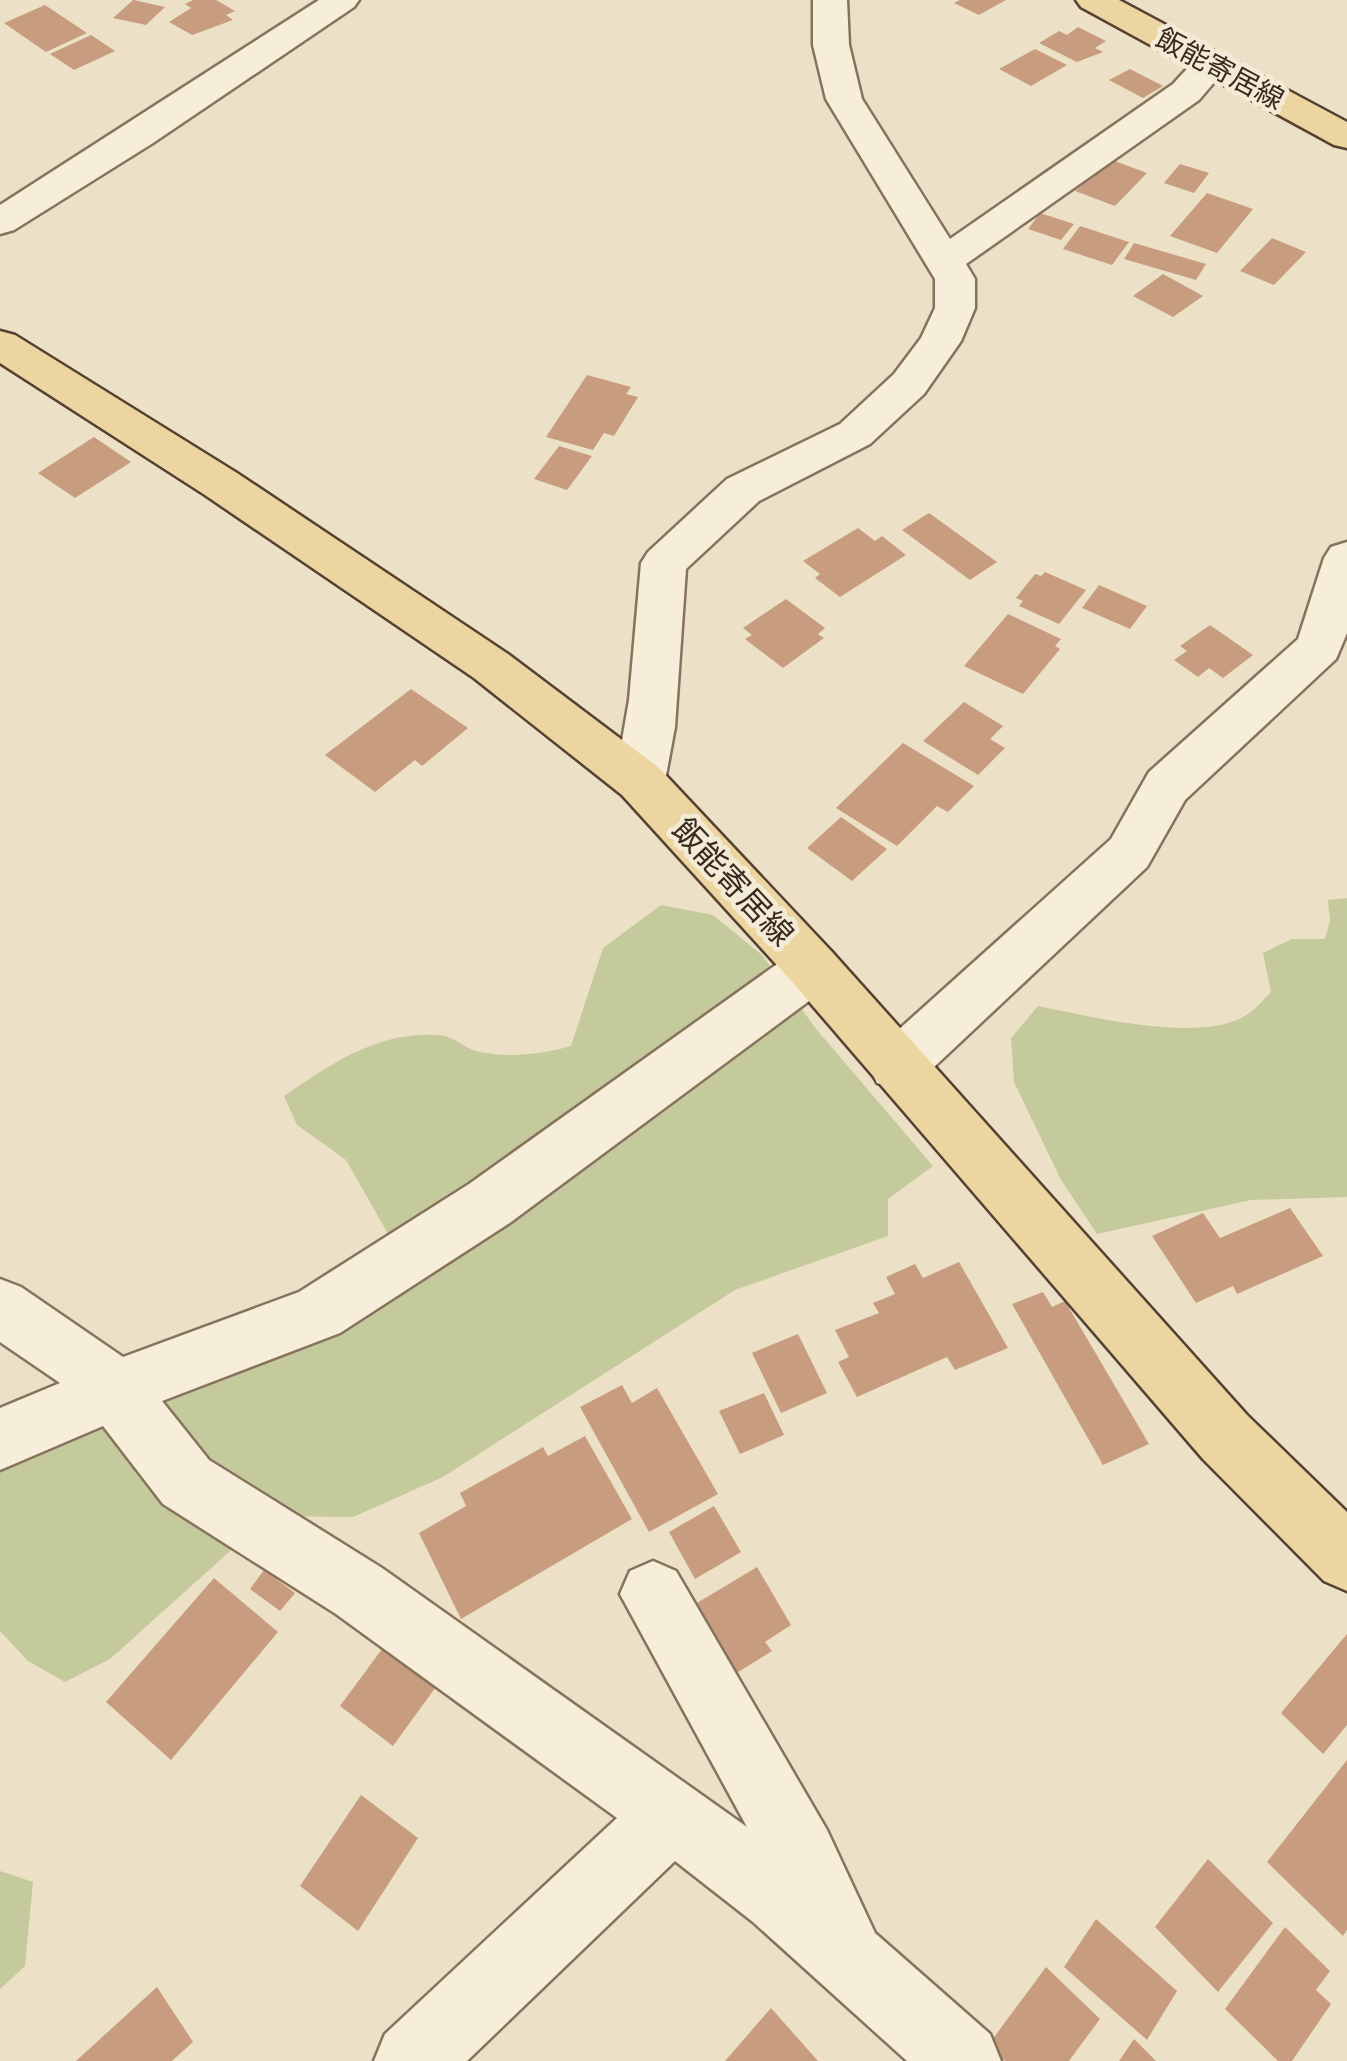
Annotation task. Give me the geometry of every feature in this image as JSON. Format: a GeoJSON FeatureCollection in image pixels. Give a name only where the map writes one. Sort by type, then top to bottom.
{"type":"FeatureCollection","features":[{"type":"Feature","properties":{"kind":"main road","name":"飯能寄居線"},"geometry":{"type":"LineString","coordinates":[[1094,0],[1210,66],[1347,136]]}},
{"type":"Feature","properties":{"kind":"main road","name":"飯能寄居線"},"geometry":{"type":"LineString","coordinates":[[0,344],[221,484],[491,666],[640,781],[813,968],[1225,1437],[1347,1558]]}},
{"type":"Feature","properties":{"kind":"street"},"geometry":{"type":"LineString","coordinates":[[0,222],[140,135],[342,0]]}},
{"type":"Feature","properties":{"kind":"street"},"geometry":{"type":"LineString","coordinates":[[640,781],[653,733],[655,638],[664,563],[743,490],[855,434],[909,384],[940,340],[955,308],[955,279],[844,99],[831,44],[830,0]]}},
{"type":"Feature","properties":{"kind":"street"},"geometry":{"type":"LineString","coordinates":[[944,261],[1186,92],[1210,66]]}},
{"type":"Feature","properties":{"kind":"street"},"geometry":{"type":"LineString","coordinates":[[897,1066],[1129,853],[1167,786],[1319,647],[1347,558]]}},
{"type":"Feature","properties":{"kind":"street"},"geometry":{"type":"LineString","coordinates":[[0,1439],[336,1303],[490,1203],[813,968]]}},
{"type":"Feature","properties":{"kind":"street"},"geometry":{"type":"LineString","coordinates":[[0,1307],[90,1367],[114,1390],[186,1482],[359,1591],[672,1814],[779,1896],[963,2061]]}},
{"type":"Feature","properties":{"kind":"street"},"geometry":{"type":"LineString","coordinates":[[653,1594],[802,1855],[852,1962]]}},
{"type":"Feature","properties":{"kind":"street"},"geometry":{"type":"LineString","coordinates":[[412,2061],[672,1814]]}},
{"type":"Feature","properties":{"kind":"green space"},"geometry":{"type":"Polygon","coordinates":[[[1347,898],[1347,1197],[1251,1200],[1097,1234],[1061,1180],[1014,1082],[1011,1038],[1038,1006],[1176,1028],[1229,1023],[1251,1012],[1271,992],[1263,953],[1292,939],[1325,939],[1330,921],[1328,900],[1347,898]]]}},
{"type":"Feature","properties":{"kind":"green space"},"geometry":{"type":"Polygon","coordinates":[[[661,905],[713,915],[762,955],[817,1030],[933,1166],[888,1199],[888,1236],[735,1290],[443,1477],[353,1517],[269,1516],[110,1659],[65,1682],[28,1661],[0,1631],[0,1463],[395,1246],[346,1160],[297,1125],[284,1096],[356,1052],[395,1038],[443,1036],[474,1050],[504,1055],[571,1046],[603,948],[661,905]]]}},
{"type":"Feature","properties":{"kind":"green space"},"geometry":{"type":"Polygon","coordinates":[[[0,1871],[33,1882],[25,1966],[0,1989],[0,1871]]]}},
{"type":"Feature","properties":{"kind":"building"},"geometry":{"type":"Polygon","coordinates":[[[133,0],[165,7],[146,25],[113,18],[133,0]]]}},
{"type":"Feature","properties":{"kind":"building"},"geometry":{"type":"Polygon","coordinates":[[[216,0],[235,11],[226,15],[233,20],[192,35],[169,22],[191,8],[185,4],[216,0]]]}},
{"type":"Feature","properties":{"kind":"building"},"geometry":{"type":"Polygon","coordinates":[[[1006,0],[979,15],[954,3],[1006,0]]]}},
{"type":"Feature","properties":{"kind":"building"},"geometry":{"type":"Polygon","coordinates":[[[45,5],[87,33],[46,52],[4,23],[45,5]]]}},
{"type":"Feature","properties":{"kind":"building"},"geometry":{"type":"Polygon","coordinates":[[[1078,27],[1106,41],[1095,48],[1103,52],[1077,62],[1039,43],[1059,31],[1067,35],[1078,27]]]}},
{"type":"Feature","properties":{"kind":"building"},"geometry":{"type":"Polygon","coordinates":[[[91,35],[115,51],[74,70],[50,54],[91,35]]]}},
{"type":"Feature","properties":{"kind":"building"},"geometry":{"type":"Polygon","coordinates":[[[1035,49],[1067,65],[1031,86],[999,69],[1035,49]]]}},
{"type":"Feature","properties":{"kind":"building"},"geometry":{"type":"Polygon","coordinates":[[[1130,69],[1163,86],[1143,98],[1109,80],[1130,69]]]}},
{"type":"Feature","properties":{"kind":"building"},"geometry":{"type":"Polygon","coordinates":[[[1112,160],[1147,173],[1115,206],[1075,191],[1112,160]]]}},
{"type":"Feature","properties":{"kind":"building"},"geometry":{"type":"Polygon","coordinates":[[[1180,164],[1209,173],[1194,193],[1164,183],[1180,164]]]}},
{"type":"Feature","properties":{"kind":"building"},"geometry":{"type":"Polygon","coordinates":[[[1207,193],[1253,209],[1217,253],[1170,236],[1207,193]]]}},
{"type":"Feature","properties":{"kind":"building"},"geometry":{"type":"Polygon","coordinates":[[[1040,213],[1074,224],[1061,240],[1028,229],[1040,213]]]}},
{"type":"Feature","properties":{"kind":"building"},"geometry":{"type":"Polygon","coordinates":[[[1080,226],[1129,242],[1112,265],[1063,249],[1080,226]]]}},
{"type":"Feature","properties":{"kind":"building"},"geometry":{"type":"Polygon","coordinates":[[[1272,238],[1306,252],[1274,285],[1240,271],[1272,238]]]}},
{"type":"Feature","properties":{"kind":"building"},"geometry":{"type":"Polygon","coordinates":[[[1134,243],[1206,264],[1196,280],[1124,259],[1134,243]]]}},
{"type":"Feature","properties":{"kind":"building"},"geometry":{"type":"Polygon","coordinates":[[[1163,274],[1203,296],[1173,317],[1133,296],[1163,274]]]}},
{"type":"Feature","properties":{"kind":"building"},"geometry":{"type":"Polygon","coordinates":[[[587,375],[631,387],[626,394],[638,397],[614,436],[604,433],[593,450],[546,437],[587,375]]]}},
{"type":"Feature","properties":{"kind":"building"},"geometry":{"type":"Polygon","coordinates":[[[94,437],[131,462],[75,498],[38,473],[94,437]]]}},
{"type":"Feature","properties":{"kind":"building"},"geometry":{"type":"Polygon","coordinates":[[[559,446],[592,456],[567,490],[534,479],[559,446]]]}},
{"type":"Feature","properties":{"kind":"building"},"geometry":{"type":"Polygon","coordinates":[[[929,513],[997,562],[970,580],[902,530],[929,513]]]}},
{"type":"Feature","properties":{"kind":"building"},"geometry":{"type":"Polygon","coordinates":[[[858,528],[875,541],[882,536],[906,555],[840,597],[815,578],[820,574],[803,561],[858,528]]]}},
{"type":"Feature","properties":{"kind":"building"},"geometry":{"type":"Polygon","coordinates":[[[1045,572],[1086,590],[1059,624],[1019,606],[1023,601],[1016,598],[1035,574],[1041,576],[1045,572]]]}},
{"type":"Feature","properties":{"kind":"building"},"geometry":{"type":"Polygon","coordinates":[[[1099,585],[1147,606],[1130,629],[1082,608],[1099,585]]]}},
{"type":"Feature","properties":{"kind":"building"},"geometry":{"type":"Polygon","coordinates":[[[786,599],[825,628],[818,634],[824,638],[783,668],[745,639],[752,635],[743,628],[786,599]]]}},
{"type":"Feature","properties":{"kind":"building"},"geometry":{"type":"Polygon","coordinates":[[[1008,614],[1061,639],[1055,646],[1060,649],[1023,694],[964,666],[1008,614]]]}},
{"type":"Feature","properties":{"kind":"building"},"geometry":{"type":"Polygon","coordinates":[[[1210,625],[1253,655],[1223,678],[1209,668],[1198,677],[1174,660],[1187,651],[1180,646],[1210,625]]]}},
{"type":"Feature","properties":{"kind":"building"},"geometry":{"type":"Polygon","coordinates":[[[411,689],[468,728],[422,766],[415,760],[375,792],[325,755],[411,689]]]}},
{"type":"Feature","properties":{"kind":"building"},"geometry":{"type":"Polygon","coordinates":[[[964,702],[1003,726],[990,739],[1005,748],[978,775],[923,741],[964,702]]]}},
{"type":"Feature","properties":{"kind":"building"},"geometry":{"type":"Polygon","coordinates":[[[903,743],[974,786],[948,812],[937,806],[897,846],[836,808],[903,743]]]}},
{"type":"Feature","properties":{"kind":"building"},"geometry":{"type":"Polygon","coordinates":[[[841,817],[887,849],[852,881],[807,848],[841,817]]]}},
{"type":"Feature","properties":{"kind":"building"},"geometry":{"type":"Polygon","coordinates":[[[1290,1208],[1323,1256],[1237,1294],[1233,1286],[1196,1303],[1152,1236],[1203,1213],[1220,1238],[1290,1208]]]}},
{"type":"Feature","properties":{"kind":"building"},"geometry":{"type":"Polygon","coordinates":[[[959,1262],[1008,1348],[955,1370],[947,1357],[857,1397],[838,1362],[849,1357],[835,1330],[879,1313],[873,1303],[895,1294],[886,1277],[915,1264],[923,1278],[959,1262]]]}},
{"type":"Feature","properties":{"kind":"building"},"geometry":{"type":"Polygon","coordinates":[[[1043,1292],[1052,1307],[1065,1301],[1149,1444],[1103,1465],[1012,1304],[1043,1292]]]}},
{"type":"Feature","properties":{"kind":"building"},"geometry":{"type":"Polygon","coordinates":[[[798,1334],[827,1393],[781,1413],[752,1353],[798,1334]]]}},
{"type":"Feature","properties":{"kind":"building"},"geometry":{"type":"Polygon","coordinates":[[[622,1385],[632,1403],[657,1388],[718,1494],[649,1532],[580,1407],[622,1385]]]}},
{"type":"Feature","properties":{"kind":"building"},"geometry":{"type":"Polygon","coordinates":[[[764,1393],[784,1435],[740,1454],[719,1411],[764,1393]]]}},
{"type":"Feature","properties":{"kind":"building"},"geometry":{"type":"Polygon","coordinates":[[[585,1436],[632,1519],[461,1619],[419,1533],[466,1506],[460,1493],[543,1447],[548,1456],[585,1436]]]}},
{"type":"Feature","properties":{"kind":"building"},"geometry":{"type":"Polygon","coordinates":[[[714,1506],[741,1552],[695,1579],[669,1532],[714,1506]]]}},
{"type":"Feature","properties":{"kind":"building"},"geometry":{"type":"Polygon","coordinates":[[[757,1567],[791,1625],[765,1642],[772,1651],[727,1679],[687,1609],[757,1567]]]}},
{"type":"Feature","properties":{"kind":"building"},"geometry":{"type":"Polygon","coordinates":[[[264,1570],[295,1593],[280,1611],[250,1589],[264,1570]]]}},
{"type":"Feature","properties":{"kind":"building"},"geometry":{"type":"Polygon","coordinates":[[[214,1578],[278,1632],[171,1760],[106,1702],[214,1578]]]}},
{"type":"Feature","properties":{"kind":"building"},"geometry":{"type":"Polygon","coordinates":[[[1347,1634],[1347,1725],[1323,1754],[1281,1713],[1347,1634]]]}},
{"type":"Feature","properties":{"kind":"building"},"geometry":{"type":"Polygon","coordinates":[[[385,1645],[438,1684],[393,1746],[340,1706],[385,1645]]]}},
{"type":"Feature","properties":{"kind":"building"},"geometry":{"type":"Polygon","coordinates":[[[1347,1760],[1347,1930],[1343,1936],[1267,1862],[1347,1760]]]}},
{"type":"Feature","properties":{"kind":"building"},"geometry":{"type":"Polygon","coordinates":[[[361,1795],[418,1838],[358,1931],[300,1886],[361,1795]]]}},
{"type":"Feature","properties":{"kind":"building"},"geometry":{"type":"Polygon","coordinates":[[[1208,1859],[1273,1923],[1218,1992],[1155,1927],[1208,1859]]]}},
{"type":"Feature","properties":{"kind":"building"},"geometry":{"type":"Polygon","coordinates":[[[1096,1919],[1177,1991],[1147,2040],[1064,1967],[1096,1919]]]}},
{"type":"Feature","properties":{"kind":"building"},"geometry":{"type":"Polygon","coordinates":[[[1285,1927],[1330,1971],[1316,1990],[1331,2004],[1292,2061],[1278,2061],[1225,2009],[1285,1927]]]}},
{"type":"Feature","properties":{"kind":"building"},"geometry":{"type":"Polygon","coordinates":[[[1046,1967],[1100,2019],[1069,2061],[1005,2061],[989,2044],[1046,1967]]]}},
{"type":"Feature","properties":{"kind":"building"},"geometry":{"type":"Polygon","coordinates":[[[157,1987],[193,2042],[172,2061],[76,2061],[157,1987]]]}},
{"type":"Feature","properties":{"kind":"building"},"geometry":{"type":"Polygon","coordinates":[[[771,2008],[818,2061],[725,2061],[771,2008]]]}},
{"type":"Feature","properties":{"kind":"building"},"geometry":{"type":"Polygon","coordinates":[[[1134,2039],[1156,2061],[1119,2061],[1134,2039]]]}}]}
